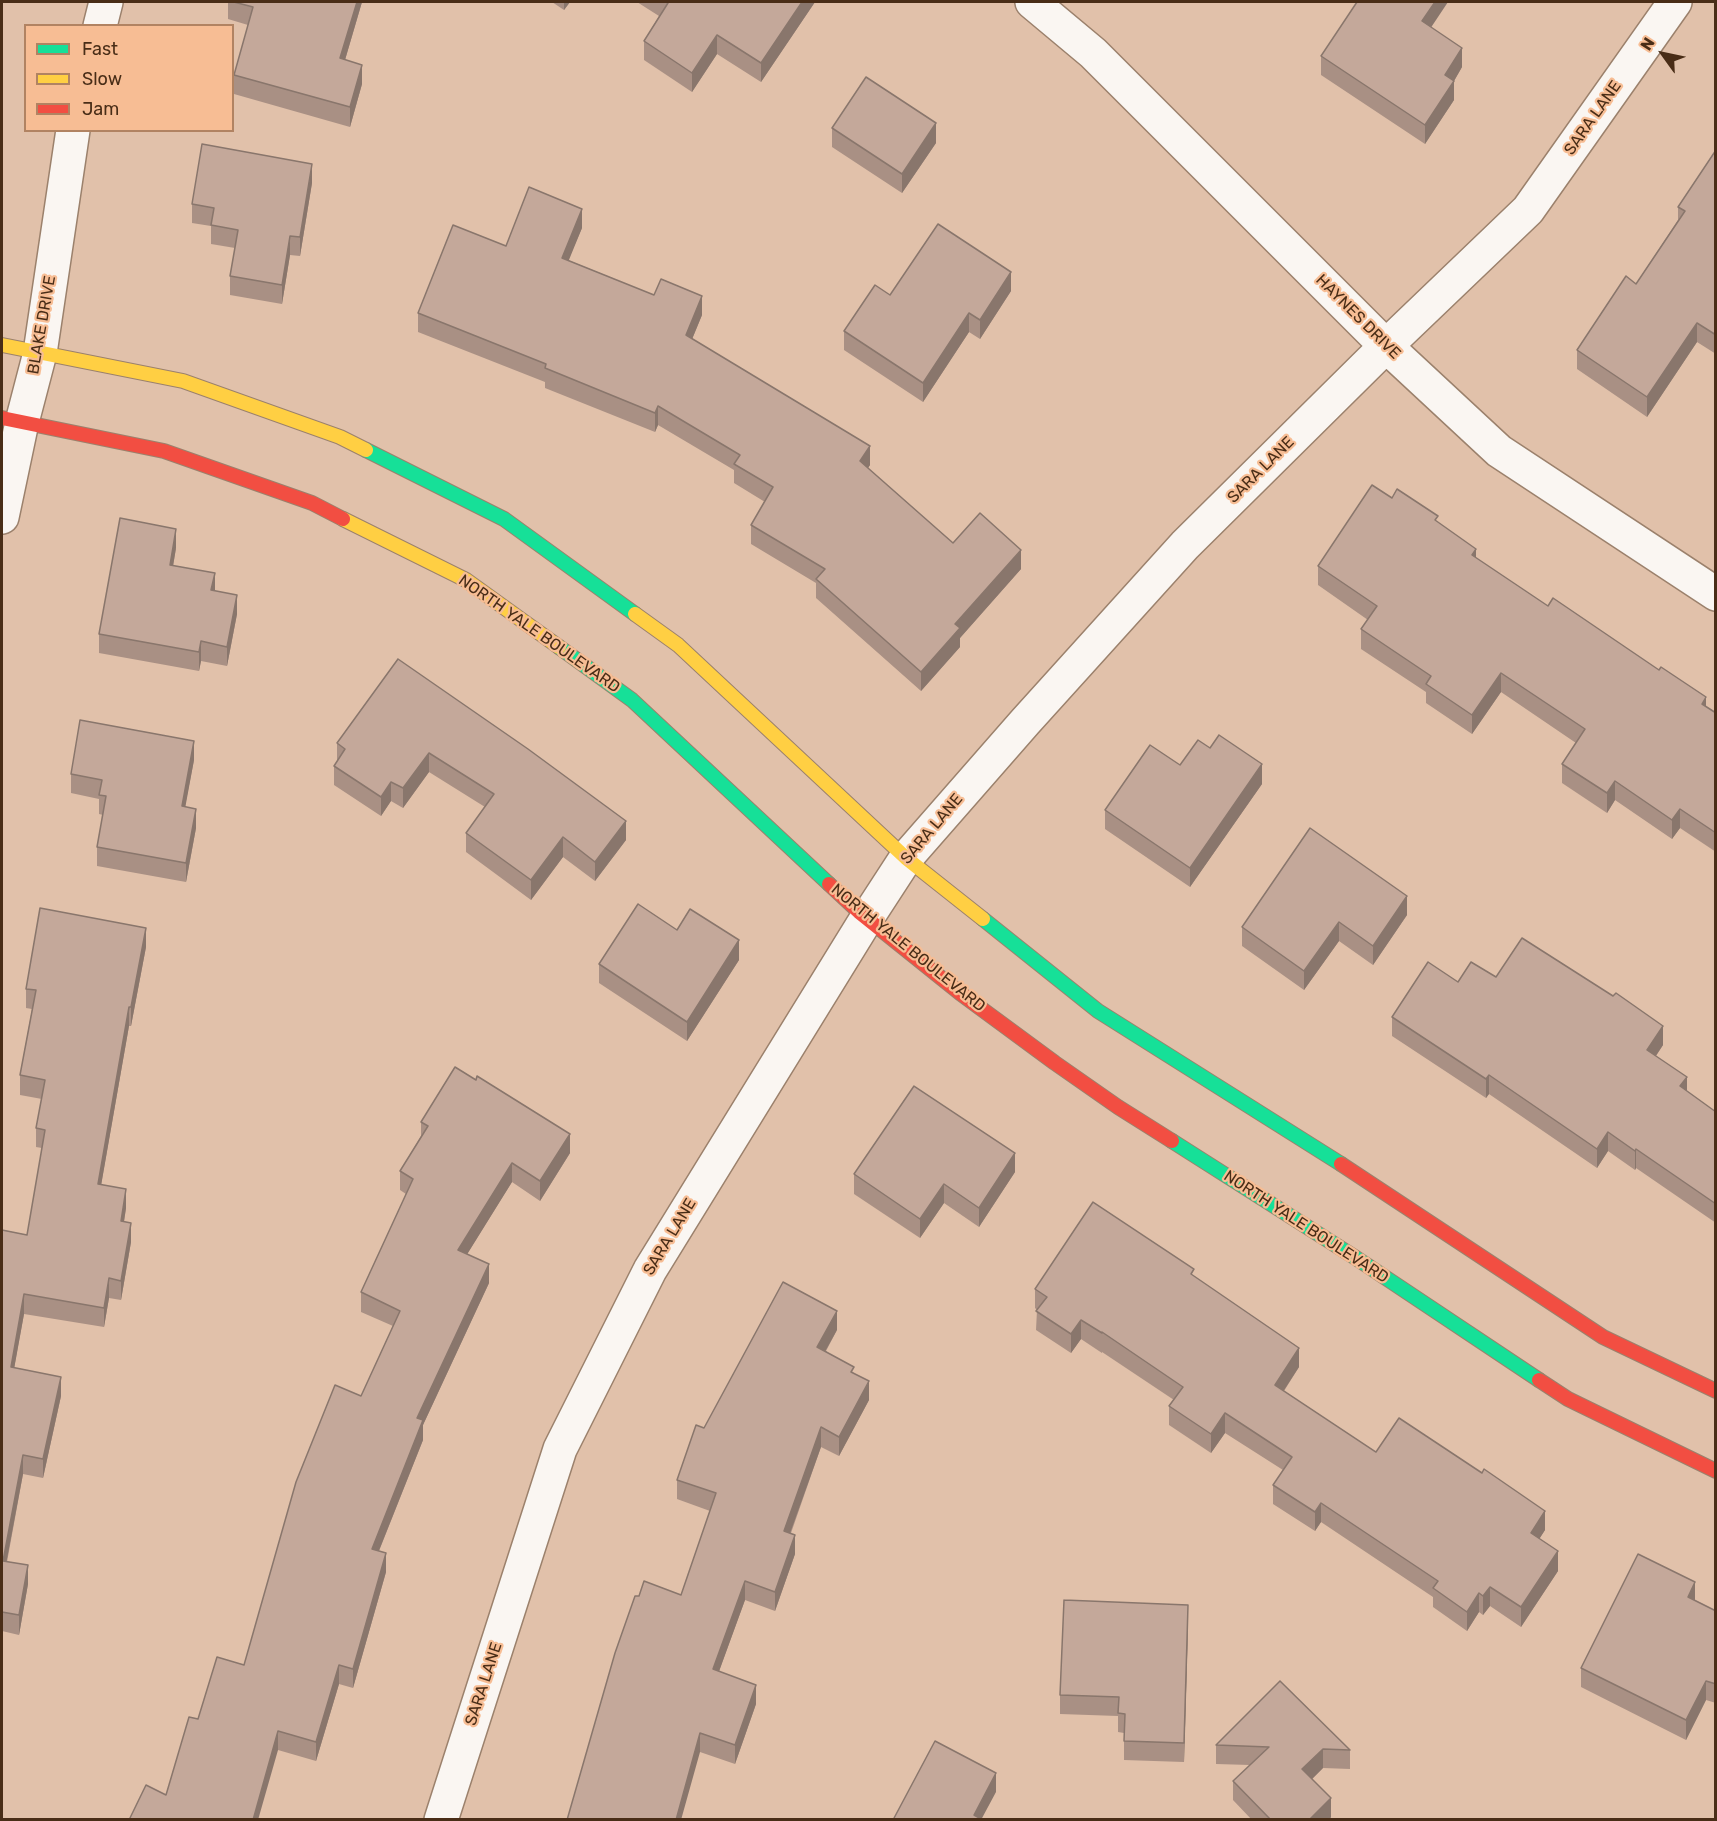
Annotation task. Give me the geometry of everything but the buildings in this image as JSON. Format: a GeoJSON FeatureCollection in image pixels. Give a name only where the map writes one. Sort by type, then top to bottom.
{"type":"FeatureCollection","features":[{"type":"Feature","properties":{"kind":"street"},"geometry":{"type":"LineString","coordinates":[[100,24],[106,2]]}},
{"type":"Feature","properties":{"kind":"street","name":"HAYNES DRIVE"},"geometry":{"type":"LineString","coordinates":[[1032,2],[1093,53],[1386,346],[1499,451],[1716,594]]}},
{"type":"Feature","properties":{"kind":"street","name":"SARA LANE"},"geometry":{"type":"LineString","coordinates":[[441,1820],[560,1449],[650,1270],[906,858],[1024,722],[1185,545],[1386,346],[1528,210],[1675,2]]}},
{"type":"Feature","properties":{"kind":"street","name":"BLAKE DRIVE"},"geometry":{"type":"LineString","coordinates":[[2,517],[12,420],[40,353],[72,132]]}},
{"type":"Feature","properties":{"kind":"street"},"geometry":{"type":"LineString","coordinates":[[2,345],[183,381],[340,437],[504,519],[678,645],[906,858],[1098,1011],[1394,1198],[1603,1336],[1716,1391]]}},
{"type":"Feature","properties":{"kind":"street","name":"NORTH YALE BOULEVARD"},"geometry":{"type":"LineString","coordinates":[[12,420],[164,451],[301,499],[466,580],[632,700],[867,918],[960,993],[1118,1107],[1356,1258],[1568,1399],[1716,1471]]}},
{"type":"Feature","properties":{"kind":"traffic: fast"},"geometry":{"type":"LineString","coordinates":[[366,450],[504,519],[635,614]]}},
{"type":"Feature","properties":{"kind":"traffic: fast"},"geometry":{"type":"LineString","coordinates":[[559,647],[632,700],[829,884]]}},
{"type":"Feature","properties":{"kind":"traffic: fast"},"geometry":{"type":"LineString","coordinates":[[983,919],[1098,1011],[1341,1164]]}},
{"type":"Feature","properties":{"kind":"traffic: fast"},"geometry":{"type":"LineString","coordinates":[[1172,1141],[1356,1258],[1539,1380]]}},
{"type":"Feature","properties":{"kind":"traffic: slow"},"geometry":{"type":"LineString","coordinates":[[2,345],[183,381],[340,437],[366,450]]}},
{"type":"Feature","properties":{"kind":"traffic: slow"},"geometry":{"type":"LineString","coordinates":[[343,519],[466,580],[559,647]]}},
{"type":"Feature","properties":{"kind":"traffic: slow"},"geometry":{"type":"LineString","coordinates":[[635,614],[678,645],[906,858],[983,919]]}},
{"type":"Feature","properties":{"kind":"traffic: jam"},"geometry":{"type":"LineString","coordinates":[[2,418],[164,451],[312,503],[343,519]]}},
{"type":"Feature","properties":{"kind":"traffic: jam"},"geometry":{"type":"LineString","coordinates":[[829,884],[859,912],[960,993],[1118,1107],[1172,1141]]}},
{"type":"Feature","properties":{"kind":"traffic: jam"},"geometry":{"type":"LineString","coordinates":[[1341,1164],[1603,1337],[1716,1391]]}},
{"type":"Feature","properties":{"kind":"traffic: jam"},"geometry":{"type":"LineString","coordinates":[[1539,1380],[1568,1399],[1716,1471]]}}]}
